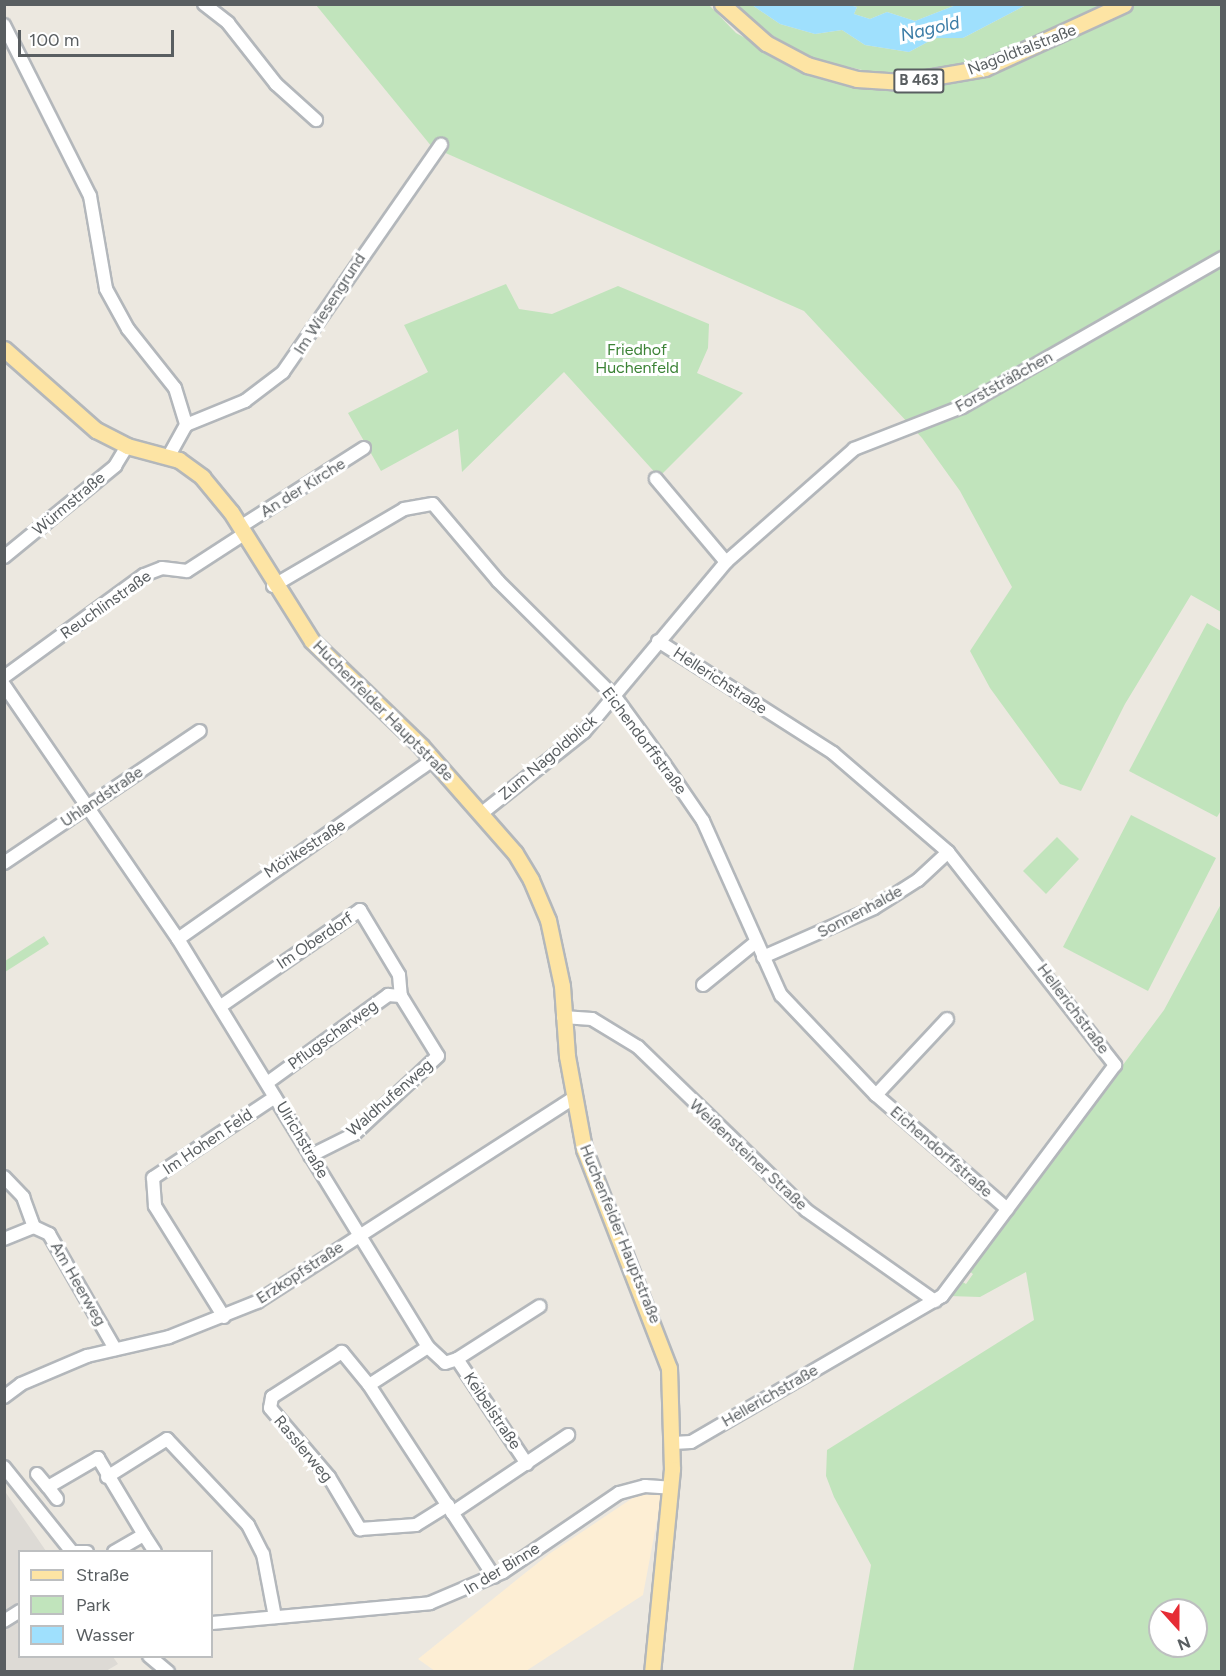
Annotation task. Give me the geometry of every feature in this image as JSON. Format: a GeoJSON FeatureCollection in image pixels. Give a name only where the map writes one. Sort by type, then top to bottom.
{"type":"FeatureCollection","features":[{"type":"Feature","properties":{"kind":"main road","name":"Nagoldtalstraße"},"geometry":{"type":"LineString","coordinates":[[722,4],[766,43],[807,65],[857,79],[903,82],[985,68],[1124,4]]}},
{"type":"Feature","properties":{"kind":"main road","name":"Huchenfelder Hauptstraße"},"geometry":{"type":"LineString","coordinates":[[4,349],[96,430],[127,446],[169,456],[194,469],[242,530],[273,586],[343,675],[433,760],[515,853],[548,920],[563,1017],[572,1099],[584,1149],[658,1331],[669,1368],[673,1443],[671,1488],[652,1671]]}},
{"type":"Feature","properties":{"kind":"street"},"geometry":{"type":"LineString","coordinates":[[204,4],[228,23],[276,84],[316,120]]}},
{"type":"Feature","properties":{"kind":"street"},"geometry":{"type":"LineString","coordinates":[[5,26],[90,196],[106,289],[128,329],[175,388],[186,424],[169,456]]}},
{"type":"Feature","properties":{"kind":"street","name":"Im Wiesengrund"},"geometry":{"type":"LineString","coordinates":[[186,424],[244,401],[283,372],[441,145]]}},
{"type":"Feature","properties":{"kind":"street","name":"Forststräßchen"},"geometry":{"type":"LineString","coordinates":[[726,562],[788,503],[854,449],[962,407],[1221,258]]}},
{"type":"Feature","properties":{"kind":"street","name":"Würmstraße"},"geometry":{"type":"LineString","coordinates":[[4,557],[115,466],[127,446]]}},
{"type":"Feature","properties":{"kind":"street","name":"An der Kirche"},"geometry":{"type":"LineString","coordinates":[[242,530],[364,448]]}},
{"type":"Feature","properties":{"kind":"street"},"geometry":{"type":"LineString","coordinates":[[656,479],[726,562]]}},
{"type":"Feature","properties":{"kind":"street","name":"Eichendorffstraße"},"geometry":{"type":"LineString","coordinates":[[273,586],[405,509],[433,504],[498,581],[616,698],[703,821],[781,995],[876,1095],[1007,1209]]}},
{"type":"Feature","properties":{"kind":"street","name":"Reuchlinstraße"},"geometry":{"type":"LineString","coordinates":[[4,677],[144,575],[162,568],[187,571],[242,530]]}},
{"type":"Feature","properties":{"kind":"street","name":"Zum Nagoldblick"},"geometry":{"type":"LineString","coordinates":[[482,813],[584,732],[616,698],[658,641],[726,562]]}},
{"type":"Feature","properties":{"kind":"street","name":"Hellerichstraße"},"geometry":{"type":"LineString","coordinates":[[658,641],[833,753],[948,852],[1115,1065],[935,1301],[691,1442],[673,1443]]}},
{"type":"Feature","properties":{"kind":"street","name":"Ulrichstraße"},"geometry":{"type":"LineString","coordinates":[[4,685],[178,939],[310,1156],[361,1233],[428,1347]]}},
{"type":"Feature","properties":{"kind":"street","name":"Uhlandstraße"},"geometry":{"type":"LineString","coordinates":[[4,863],[200,731]]}},
{"type":"Feature","properties":{"kind":"street","name":"Mörikestraße"},"geometry":{"type":"LineString","coordinates":[[178,939],[433,760]]}},
{"type":"Feature","properties":{"kind":"street","name":"Sonnenhalde"},"geometry":{"type":"LineString","coordinates":[[763,957],[874,908],[948,852]]}},
{"type":"Feature","properties":{"kind":"street","name":"Im Oberdorf"},"geometry":{"type":"LineString","coordinates":[[220,1006],[360,910],[399,975],[401,996],[438,1056]]}},
{"type":"Feature","properties":{"kind":"street"},"geometry":{"type":"LineString","coordinates":[[703,985],[756,942]]}},
{"type":"Feature","properties":{"kind":"street","name":"Pflugscharweg"},"geometry":{"type":"LineString","coordinates":[[267,1083],[388,995],[401,996]]}},
{"type":"Feature","properties":{"kind":"street","name":"Weißensteiner Straße"},"geometry":{"type":"LineString","coordinates":[[563,1017],[592,1019],[638,1047],[806,1210],[935,1301]]}},
{"type":"Feature","properties":{"kind":"street","name":"Eichendorffstraße"},"geometry":{"type":"LineString","coordinates":[[876,1095],[947,1019]]}},
{"type":"Feature","properties":{"kind":"street","name":"Waldhufenweg"},"geometry":{"type":"LineString","coordinates":[[310,1156],[354,1134],[438,1056]]}},
{"type":"Feature","properties":{"kind":"street","name":"Im Hohen Feld"},"geometry":{"type":"LineString","coordinates":[[224,1317],[155,1206],[153,1178],[275,1097]]}},
{"type":"Feature","properties":{"kind":"street","name":"Erzkopfstraße"},"geometry":{"type":"LineString","coordinates":[[4,1397],[21,1384],[115,1349],[224,1317],[257,1302],[572,1099]]}},
{"type":"Feature","properties":{"kind":"street","name":"Am Heerweg"},"geometry":{"type":"LineString","coordinates":[[4,1177],[24,1197],[34,1227],[49,1234],[115,1349]]}},
{"type":"Feature","properties":{"kind":"street","name":"Am Heerweg"},"geometry":{"type":"LineString","coordinates":[[4,1239],[34,1227]]}},
{"type":"Feature","properties":{"kind":"street","name":"Keibelstraße"},"geometry":{"type":"LineString","coordinates":[[428,1347],[446,1363],[457,1359],[540,1306]]}},
{"type":"Feature","properties":{"kind":"street"},"geometry":{"type":"LineString","coordinates":[[428,1347],[369,1385],[494,1577]]}},
{"type":"Feature","properties":{"kind":"street","name":"Rasslerweg"},"geometry":{"type":"LineString","coordinates":[[369,1385],[342,1352],[272,1397],[270,1408],[329,1477],[360,1528],[416,1525],[450,1509]]}},
{"type":"Feature","properties":{"kind":"street","name":"Keibelstraße"},"geometry":{"type":"LineString","coordinates":[[457,1359],[527,1464]]}},
{"type":"Feature","properties":{"kind":"street","name":"Keibelstraße"},"geometry":{"type":"LineString","coordinates":[[450,1509],[527,1464],[568,1435]]}},
{"type":"Feature","properties":{"kind":"street"},"geometry":{"type":"LineString","coordinates":[[107,1477],[167,1439],[248,1525],[263,1554],[274,1617]]}},
{"type":"Feature","properties":{"kind":"street"},"geometry":{"type":"LineString","coordinates":[[48,1487],[89,1459],[98,1458],[107,1477],[154,1550]]}},
{"type":"Feature","properties":{"kind":"street"},"geometry":{"type":"LineString","coordinates":[[4,1467],[73,1550]]}},
{"type":"Feature","properties":{"kind":"street"},"geometry":{"type":"LineString","coordinates":[[37,1474],[57,1499]]}},
{"type":"Feature","properties":{"kind":"street","name":"In der Binne"},"geometry":{"type":"LineString","coordinates":[[213,1623],[430,1603],[494,1577],[619,1493],[645,1486],[671,1488]]}},
{"type":"Feature","properties":{"kind":"street"},"geometry":{"type":"LineString","coordinates":[[116,1550],[144,1535]]}},
{"type":"Feature","properties":{"kind":"street"},"geometry":{"type":"LineString","coordinates":[[4,1621],[18,1612]]}},
{"type":"Feature","properties":{"kind":"street"},"geometry":{"type":"LineString","coordinates":[[152,1658],[168,1671]]}},
{"type":"Feature","properties":{"kind":"shaded area"},"geometry":{"type":"Polygon","coordinates":[[[4,1490],[45,1550],[18,1550],[18,1658],[114,1658],[118,1664],[106,1671],[5,1671],[4,1490]]]}},
{"type":"Feature","properties":{"kind":"shaded area"},"geometry":{"type":"Polygon","coordinates":[[[662,1494],[643,1595],[526,1671],[435,1671],[418,1659],[549,1554],[637,1495],[662,1494]]]}},
{"type":"Feature","properties":{"kind":"green space"},"geometry":{"type":"Polygon","coordinates":[[[316,5],[709,5],[736,33],[800,67],[909,87],[953,82],[995,70],[1131,5],[1221,5],[1221,612],[1191,595],[1125,704],[1081,791],[1060,784],[990,688],[970,651],[1012,587],[960,491],[922,438],[804,311],[432,147],[316,5]]]}},
{"type":"Feature","properties":{"kind":"green space"},"geometry":{"type":"Polygon","coordinates":[[[731,5],[752,5],[780,24],[815,34],[842,30],[865,45],[909,52],[935,38],[963,38],[1026,5],[1105,5],[1016,49],[957,68],[884,75],[814,59],[754,25],[731,5]]]}},
{"type":"Feature","properties":{"kind":"green space"},"geometry":{"type":"Polygon","coordinates":[[[849,5],[956,5],[915,21],[887,12],[870,19],[854,14],[857,7],[849,5]]]}},
{"type":"Feature","properties":{"kind":"green space","name":"Friedhof Huchenfeld"},"geometry":{"type":"Polygon","coordinates":[[[506,284],[519,309],[552,314],[618,286],[709,324],[708,348],[697,373],[743,393],[659,477],[564,372],[462,472],[458,429],[381,471],[348,413],[428,372],[404,325],[506,284]]]}},
{"type":"Feature","properties":{"kind":"green space"},"geometry":{"type":"Polygon","coordinates":[[[1207,623],[1221,631],[1222,809],[1217,817],[1129,771],[1207,623]]]}},
{"type":"Feature","properties":{"kind":"green space"},"geometry":{"type":"Polygon","coordinates":[[[1131,815],[1216,858],[1148,991],[1063,947],[1131,815]]]}},
{"type":"Feature","properties":{"kind":"green space"},"geometry":{"type":"Polygon","coordinates":[[[1057,837],[1079,859],[1046,894],[1023,871],[1057,837]]]}},
{"type":"Feature","properties":{"kind":"green space"},"geometry":{"type":"Polygon","coordinates":[[[1221,904],[1221,1671],[853,1671],[871,1565],[834,1497],[826,1476],[827,1450],[1034,1320],[1026,1272],[980,1297],[949,1296],[961,1281],[966,1284],[973,1274],[969,1271],[1164,1010],[1221,904]]]}},
{"type":"Feature","properties":{"kind":"green space"},"geometry":{"type":"Polygon","coordinates":[[[44,936],[49,944],[5,972],[5,961],[44,936]]]}},
{"type":"Feature","properties":{"kind":"water","name":"Nagold"},"geometry":{"type":"Polygon","coordinates":[[[752,5],[849,5],[857,7],[854,14],[870,19],[887,12],[915,21],[956,5],[1026,5],[963,38],[935,38],[909,52],[865,45],[842,30],[815,34],[780,24],[752,5]]]}}]}
